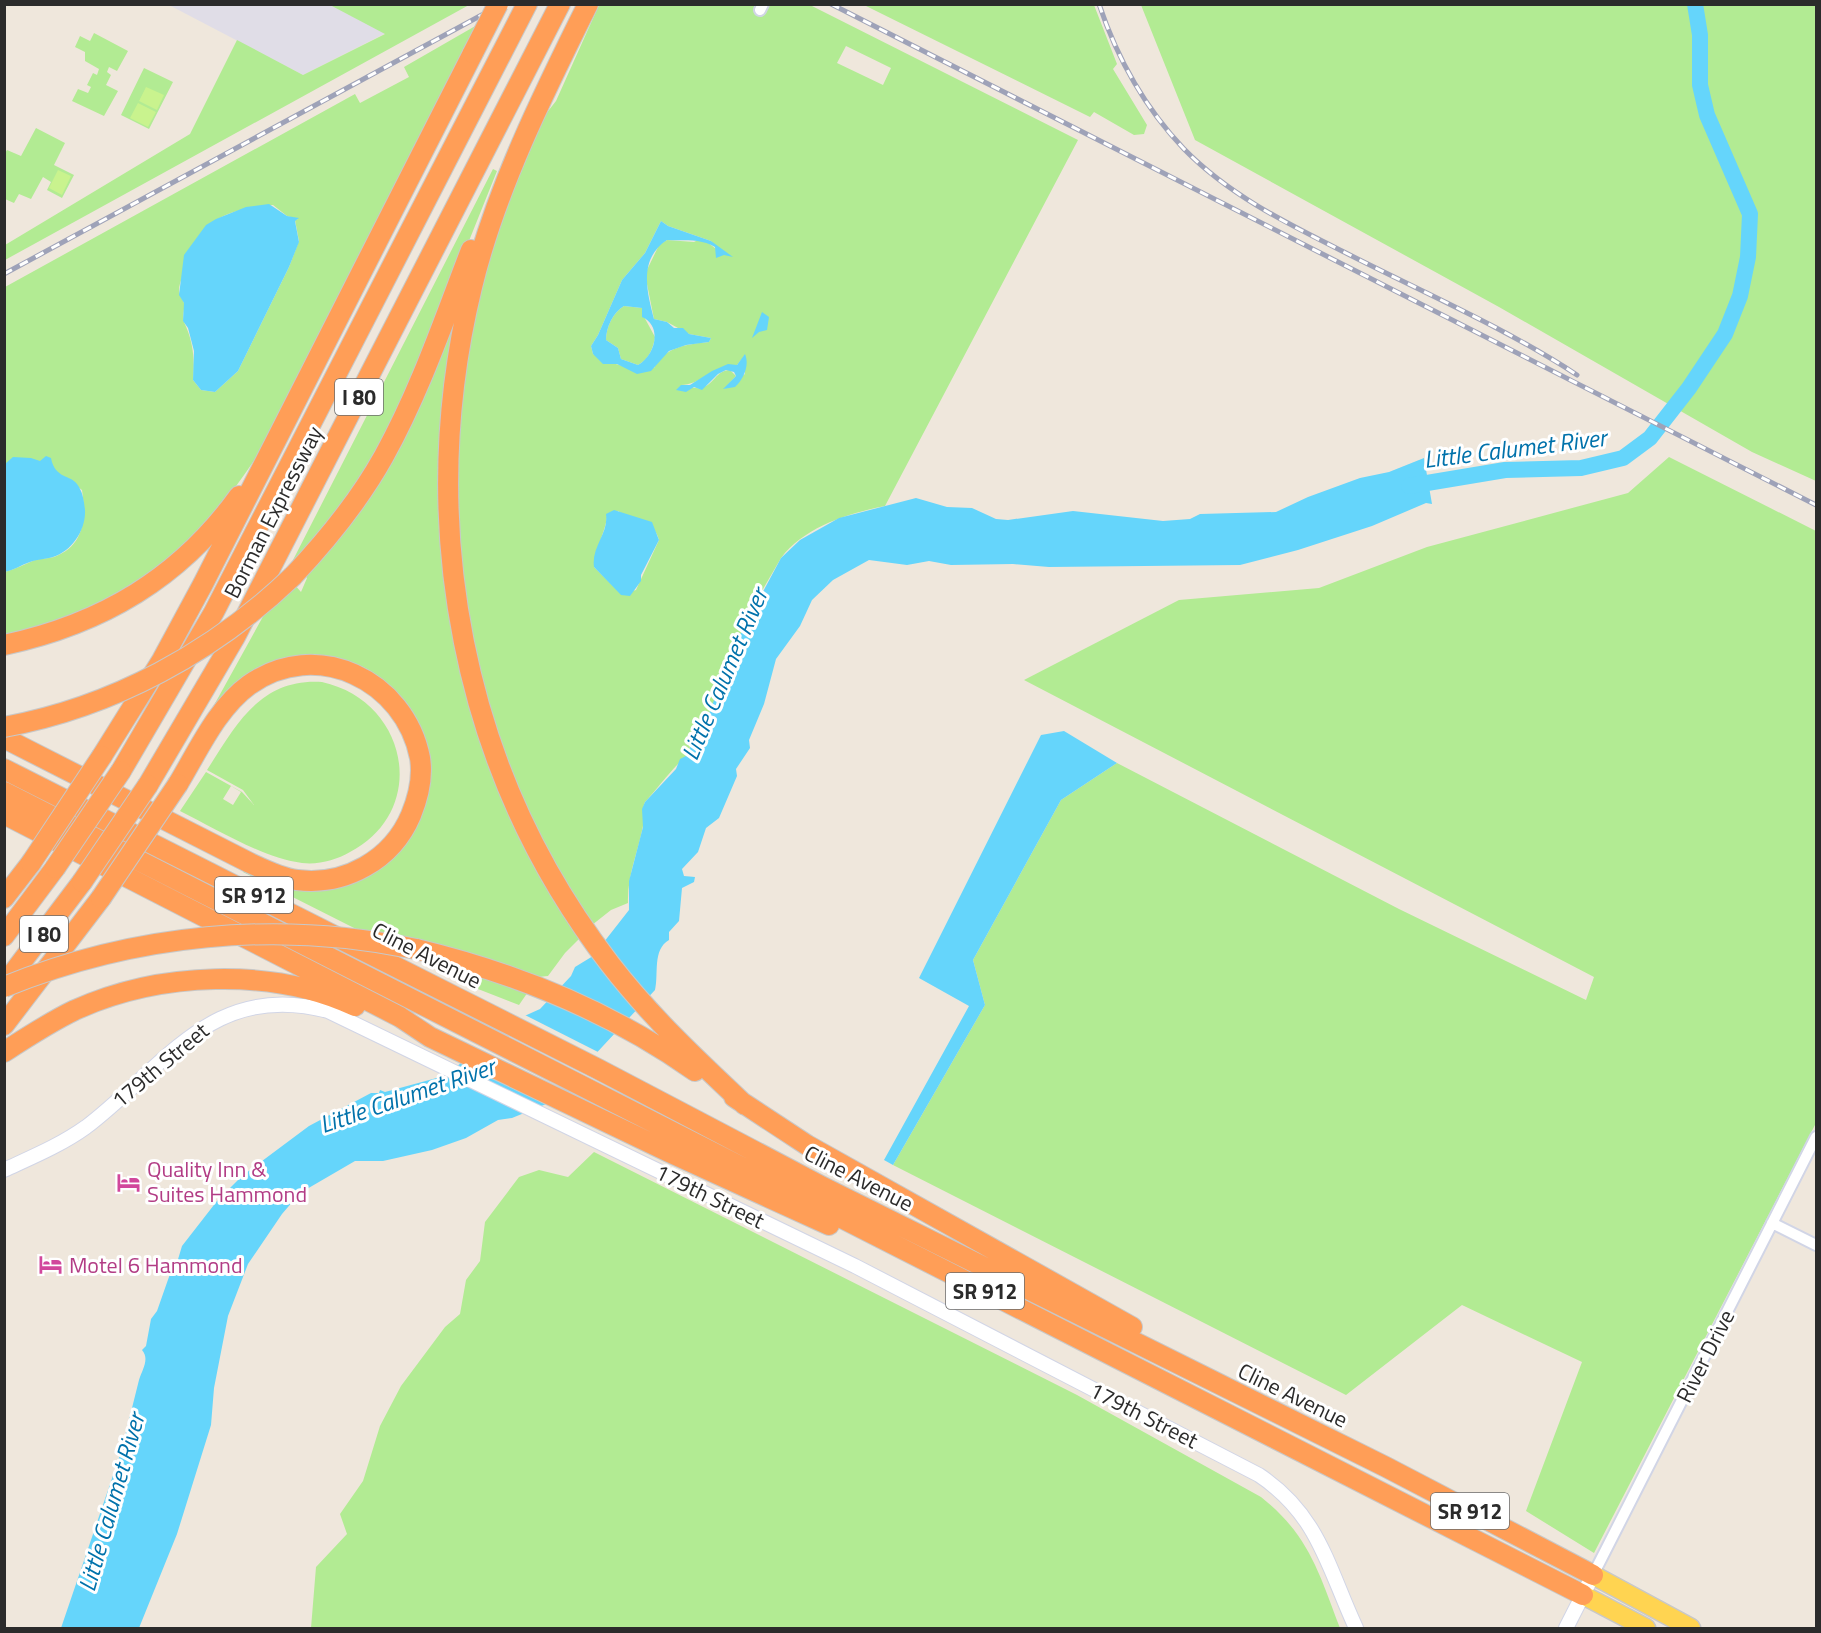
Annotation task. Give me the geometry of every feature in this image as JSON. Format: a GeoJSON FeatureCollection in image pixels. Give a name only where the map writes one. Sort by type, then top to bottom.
{"type":"FeatureCollection","features":[{"type":"Feature","properties":{"kind":"highway"},"geometry":{"type":"LineString","coordinates":[[4,898],[31,863],[102,756],[167,651],[248,498],[498,4]]}},
{"type":"Feature","properties":{"kind":"highway","name":"Borman Expressway"},"geometry":{"type":"LineString","coordinates":[[4,936],[55,868],[121,771],[214,612],[527,4]]}},
{"type":"Feature","properties":{"kind":"highway"},"geometry":{"type":"LineString","coordinates":[[4,726],[60,714],[123,691],[174,665],[227,630],[292,576],[343,518],[383,458],[426,367],[496,190],[588,4]]}},
{"type":"Feature","properties":{"kind":"highway","name":"Borman Expressway"},"geometry":{"type":"LineString","coordinates":[[4,986],[82,882],[148,785],[235,638],[560,5]]}},
{"type":"Feature","properties":{"kind":"highway"},"geometry":{"type":"LineString","coordinates":[[536,110],[494,218],[473,284],[461,335],[451,404],[448,522],[451,574],[460,633],[475,696],[492,749],[532,840],[583,927],[619,976],[660,1023],[745,1105]]}},
{"type":"Feature","properties":{"kind":"highway"},"geometry":{"type":"LineString","coordinates":[[4,645],[34,639],[101,615],[139,593],[172,569],[199,544],[227,512],[285,423]]}},
{"type":"Feature","properties":{"kind":"highway"},"geometry":{"type":"LineString","coordinates":[[4,738],[250,863],[277,875],[297,880],[338,878],[376,861],[401,835],[415,804],[420,784],[420,759],[405,716],[380,688],[348,670],[315,665],[295,666],[262,677],[237,695],[224,710],[178,784],[101,898],[4,1025]]}},
{"type":"Feature","properties":{"kind":"highway","name":"Cline Avenue"},"geometry":{"type":"LineString","coordinates":[[4,769],[598,1069],[821,1186],[1386,1467],[1593,1575]]}},
{"type":"Feature","properties":{"kind":"highway","name":"Cline Avenue"},"geometry":{"type":"LineString","coordinates":[[4,792],[1583,1595]]}},
{"type":"Feature","properties":{"kind":"highway"},"geometry":{"type":"LineString","coordinates":[[4,814],[400,1017],[430,1037]]}},
{"type":"Feature","properties":{"kind":"highway"},"geometry":{"type":"LineString","coordinates":[[4,986],[107,953],[191,938],[238,935],[312,935],[416,949],[491,969],[526,981],[588,1008],[646,1039],[807,1145],[1157,1341],[1200,1376]]}},
{"type":"Feature","properties":{"kind":"highway"},"geometry":{"type":"LineString","coordinates":[[4,1052],[76,1010],[124,994],[166,984],[215,980],[261,981],[306,988],[430,1037],[558,1100],[854,1237],[963,1280]]}},
{"type":"Feature","properties":{"kind":"main road","name":"Cline Avenue"},"geometry":{"type":"LineString","coordinates":[[1593,1575],[1691,1629]]}},
{"type":"Feature","properties":{"kind":"main road","name":"Cline Avenue"},"geometry":{"type":"LineString","coordinates":[[1583,1595],[1646,1629]]}},
{"type":"Feature","properties":{"kind":"street","name":"179th Street"},"geometry":{"type":"LineString","coordinates":[[4,1170],[84,1128],[198,1030],[246,1008],[279,1004],[311,1006],[328,1011],[855,1266],[1259,1475],[1287,1497],[1310,1524],[1323,1548],[1356,1629]]}},
{"type":"Feature","properties":{"kind":"street","name":"River Drive"},"geometry":{"type":"LineString","coordinates":[[1593,1575],[1816,1137]]}},
{"type":"Feature","properties":{"kind":"street"},"geometry":{"type":"LineString","coordinates":[[1773,1223],[1816,1245]]}},
{"type":"Feature","properties":{"kind":"street"},"geometry":{"type":"LineString","coordinates":[[1566,1629],[1593,1575]]}},
{"type":"Feature","properties":{"kind":"shaded area"},"geometry":{"type":"Polygon","coordinates":[[[169,5],[330,5],[386,33],[303,75],[169,5]]]}},
{"type":"Feature","properties":{"kind":"green space"},"geometry":{"type":"Polygon","coordinates":[[[330,5],[469,5],[5,260],[5,245],[190,134],[237,40],[303,75],[385,34],[330,5]]]}},
{"type":"Feature","properties":{"kind":"green space"},"geometry":{"type":"Polygon","coordinates":[[[599,5],[810,5],[1078,140],[885,506],[828,523],[802,538],[781,558],[749,613],[742,634],[735,644],[728,674],[702,730],[691,742],[688,756],[673,769],[645,802],[643,826],[629,883],[628,903],[611,910],[592,925],[564,883],[516,786],[479,675],[458,552],[458,418],[480,286],[503,215],[545,115],[556,101],[599,5]],[[846,46],[837,63],[883,85],[891,68],[846,46]],[[661,221],[645,253],[622,280],[591,346],[593,354],[615,364],[654,368],[658,361],[670,351],[709,342],[711,338],[689,334],[667,322],[654,319],[645,274],[659,245],[667,240],[694,242],[698,240],[707,242],[724,255],[711,241],[668,226],[661,221]],[[745,355],[737,365],[681,385],[701,388],[709,384],[721,372],[730,370],[736,376],[724,389],[745,374],[745,355]],[[618,511],[607,518],[594,567],[621,594],[636,590],[659,540],[653,528],[642,521],[618,511]]]}},
{"type":"Feature","properties":{"kind":"green space"},"geometry":{"type":"Polygon","coordinates":[[[864,5],[1094,5],[1117,64],[1113,69],[1147,125],[1144,134],[1134,135],[1094,112],[1090,117],[864,5]]]}},
{"type":"Feature","properties":{"kind":"green space"},"geometry":{"type":"Polygon","coordinates":[[[1141,5],[1816,5],[1816,481],[1752,452],[1499,307],[1195,140],[1141,5]]]}},
{"type":"Feature","properties":{"kind":"green space"},"geometry":{"type":"Polygon","coordinates":[[[477,25],[257,456],[240,481],[201,528],[180,549],[133,586],[107,602],[70,619],[5,637],[5,572],[35,560],[54,557],[72,546],[81,529],[84,510],[82,490],[48,466],[36,462],[5,464],[5,287],[355,94],[360,103],[409,77],[404,67],[477,25]],[[273,205],[230,213],[208,226],[193,248],[179,290],[184,303],[183,320],[193,350],[193,380],[201,390],[215,392],[238,371],[289,267],[299,241],[295,220],[298,219],[287,216],[273,205]]]}},
{"type":"Feature","properties":{"kind":"green space"},"geometry":{"type":"Polygon","coordinates":[[[94,33],[128,51],[117,71],[109,67],[107,72],[111,75],[106,85],[118,91],[104,116],[72,101],[78,89],[88,93],[91,87],[87,85],[93,73],[97,75],[99,69],[85,61],[85,52],[75,47],[80,36],[90,41],[94,33]]]}},
{"type":"Feature","properties":{"kind":"green space"},"geometry":{"type":"Polygon","coordinates":[[[144,68],[173,82],[149,129],[121,115],[144,68]]]}},
{"type":"Feature","properties":{"kind":"green space"},"geometry":{"type":"Polygon","coordinates":[[[146,87],[164,95],[157,110],[139,101],[146,87]]]}},
{"type":"Feature","properties":{"kind":"green space"},"geometry":{"type":"Polygon","coordinates":[[[138,103],[156,112],[148,127],[130,118],[138,103]]]}},
{"type":"Feature","properties":{"kind":"green space"},"geometry":{"type":"Polygon","coordinates":[[[36,128],[65,143],[54,165],[74,175],[62,198],[47,190],[51,182],[43,177],[31,199],[19,194],[14,203],[5,199],[4,155],[7,150],[21,156],[36,128]]]}},
{"type":"Feature","properties":{"kind":"green space"},"geometry":{"type":"Polygon","coordinates":[[[493,169],[497,171],[406,398],[366,474],[297,563],[293,560],[493,169]]]}},
{"type":"Feature","properties":{"kind":"green space"},"geometry":{"type":"Polygon","coordinates":[[[58,170],[71,176],[62,195],[49,188],[58,170]]]}},
{"type":"Feature","properties":{"kind":"green space"},"geometry":{"type":"Polygon","coordinates":[[[463,292],[452,358],[461,654],[582,936],[565,953],[548,976],[538,977],[362,932],[243,872],[244,870],[315,887],[340,887],[378,870],[408,839],[423,807],[427,774],[422,740],[409,709],[387,683],[358,665],[321,656],[309,656],[286,663],[223,704],[213,707],[286,575],[301,592],[307,578],[305,575],[324,554],[463,292]]]}},
{"type":"Feature","properties":{"kind":"green space"},"geometry":{"type":"Polygon","coordinates":[[[624,306],[642,308],[642,313],[655,337],[650,353],[638,365],[621,359],[618,348],[606,340],[611,321],[624,306]]]}},
{"type":"Feature","properties":{"kind":"green space"},"geometry":{"type":"Polygon","coordinates":[[[1669,457],[1816,531],[1816,1123],[1594,1553],[1526,1511],[1582,1362],[1462,1305],[1346,1395],[893,1165],[985,1005],[973,960],[1061,800],[1117,763],[1399,909],[1586,1000],[1594,977],[1024,680],[1179,600],[1319,588],[1427,547],[1628,493],[1669,457]]]}},
{"type":"Feature","properties":{"kind":"green space"},"geometry":{"type":"Polygon","coordinates":[[[322,682],[351,693],[374,711],[390,733],[398,758],[399,785],[391,810],[375,833],[345,855],[315,863],[302,863],[272,856],[180,811],[206,772],[242,792],[254,805],[243,790],[207,770],[228,737],[252,708],[266,696],[300,683],[322,682]],[[231,786],[223,799],[233,805],[241,792],[231,786]]]}},
{"type":"Feature","properties":{"kind":"green space"},"geometry":{"type":"Polygon","coordinates":[[[418,959],[530,989],[519,1005],[478,989],[418,959]]]}},
{"type":"Feature","properties":{"kind":"green space"},"geometry":{"type":"Polygon","coordinates":[[[594,1152],[1077,1395],[1261,1497],[1291,1526],[1302,1541],[1318,1572],[1340,1628],[311,1628],[316,1567],[347,1534],[340,1514],[363,1481],[380,1426],[401,1386],[445,1327],[460,1314],[466,1280],[480,1261],[485,1222],[519,1177],[539,1170],[568,1177],[594,1152]]]}},
{"type":"Feature","properties":{"kind":"water"},"geometry":{"type":"Polygon","coordinates":[[[269,204],[287,216],[299,218],[295,221],[299,242],[238,371],[215,392],[201,390],[193,380],[194,351],[188,328],[183,321],[184,303],[179,295],[184,255],[206,225],[216,219],[246,207],[269,204]]]}},
{"type":"Feature","properties":{"kind":"water"},"geometry":{"type":"Polygon","coordinates":[[[661,221],[668,226],[711,241],[733,257],[724,255],[716,258],[715,247],[697,241],[667,240],[658,248],[648,266],[647,276],[654,319],[667,322],[674,328],[683,328],[689,334],[711,338],[709,342],[686,345],[669,351],[651,371],[637,374],[617,364],[603,364],[593,354],[591,346],[622,280],[645,253],[661,221]],[[624,306],[620,309],[611,321],[606,335],[606,340],[618,348],[621,359],[638,365],[649,355],[654,341],[653,327],[642,317],[642,308],[624,306]]]}},
{"type":"Feature","properties":{"kind":"water"},"geometry":{"type":"Polygon","coordinates":[[[762,312],[769,317],[767,330],[759,332],[752,338],[762,312]]]}},
{"type":"Feature","properties":{"kind":"water"},"geometry":{"type":"Polygon","coordinates":[[[745,354],[747,363],[745,372],[735,387],[723,389],[736,376],[734,372],[726,370],[718,374],[702,390],[694,387],[686,392],[676,390],[681,385],[690,385],[728,364],[737,365],[745,354]]]}},
{"type":"Feature","properties":{"kind":"water"},"geometry":{"type":"Polygon","coordinates":[[[46,456],[51,458],[59,473],[74,481],[79,487],[85,510],[83,525],[72,545],[60,554],[5,572],[5,464],[13,457],[40,461],[46,456]]]}},
{"type":"Feature","properties":{"kind":"water"},"geometry":{"type":"Polygon","coordinates":[[[1424,458],[1432,504],[1426,503],[1372,526],[1298,550],[1240,565],[1049,567],[1013,564],[951,565],[929,561],[907,565],[869,560],[833,580],[812,600],[800,626],[776,659],[764,704],[749,740],[750,748],[736,769],[737,776],[719,818],[706,828],[698,852],[682,869],[684,876],[695,877],[694,882],[682,888],[679,921],[669,932],[669,940],[664,944],[658,956],[655,990],[551,1102],[512,1118],[498,1120],[466,1138],[432,1150],[383,1161],[355,1161],[300,1193],[282,1214],[248,1264],[228,1316],[214,1388],[211,1425],[177,1534],[139,1628],[61,1628],[121,1452],[145,1365],[142,1350],[146,1346],[151,1319],[157,1311],[182,1246],[217,1201],[242,1176],[309,1126],[371,1093],[379,1093],[380,1090],[385,1092],[444,1076],[520,1018],[540,1009],[571,976],[575,967],[593,956],[629,910],[629,881],[643,827],[642,809],[645,802],[676,769],[680,759],[688,755],[693,737],[703,730],[717,692],[728,674],[735,644],[781,558],[800,540],[839,518],[916,498],[947,507],[972,508],[996,519],[1008,520],[1073,511],[1163,521],[1190,519],[1200,514],[1276,512],[1308,497],[1360,478],[1389,472],[1424,458]]]}},
{"type":"Feature","properties":{"kind":"water"},"geometry":{"type":"Polygon","coordinates":[[[614,510],[652,522],[659,540],[641,575],[641,581],[630,596],[621,595],[594,567],[595,553],[605,527],[606,514],[614,510]]]}},
{"type":"Feature","properties":{"kind":"water"},"geometry":{"type":"Polygon","coordinates":[[[1064,731],[1117,763],[1061,800],[973,960],[985,1005],[893,1165],[884,1160],[969,1006],[919,978],[1041,735],[1064,731]]]}},
{"type":"Feature","properties":{"kind":"pier"},"geometry":{"type":"Polygon","coordinates":[[[523,1014],[600,1053],[571,1090],[549,1106],[459,1062],[497,1031],[523,1014]]]}},
{"type":"Feature","properties":{"kind":"waterway","name":"Little Calumet River"},"geometry":{"type":"LineString","coordinates":[[1409,486],[1505,470],[1581,468],[1623,458],[1650,438],[1689,388],[1725,334],[1740,296],[1748,257],[1750,214],[1707,115],[1700,85],[1700,35],[1695,4]]}},
{"type":"Feature","properties":{"kind":"railway"},"geometry":{"type":"LineString","coordinates":[[4,274],[502,4]]}},
{"type":"Feature","properties":{"kind":"railway"},"geometry":{"type":"LineString","coordinates":[[831,4],[1816,505]]}},
{"type":"Feature","properties":{"kind":"railway"},"geometry":{"type":"LineString","coordinates":[[1099,4],[1114,44],[1157,117],[1184,149],[1220,180],[1280,219],[1521,341],[1577,375]]}},
{"type":"Feature","properties":{"kind":"place","name":"Quality Inn & Suites Hammond"},"geometry":{"type":"Point","coordinates":[129,1182]}},
{"type":"Feature","properties":{"kind":"place","name":"Motel 6 Hammond"},"geometry":{"type":"Point","coordinates":[51,1265]}}]}
